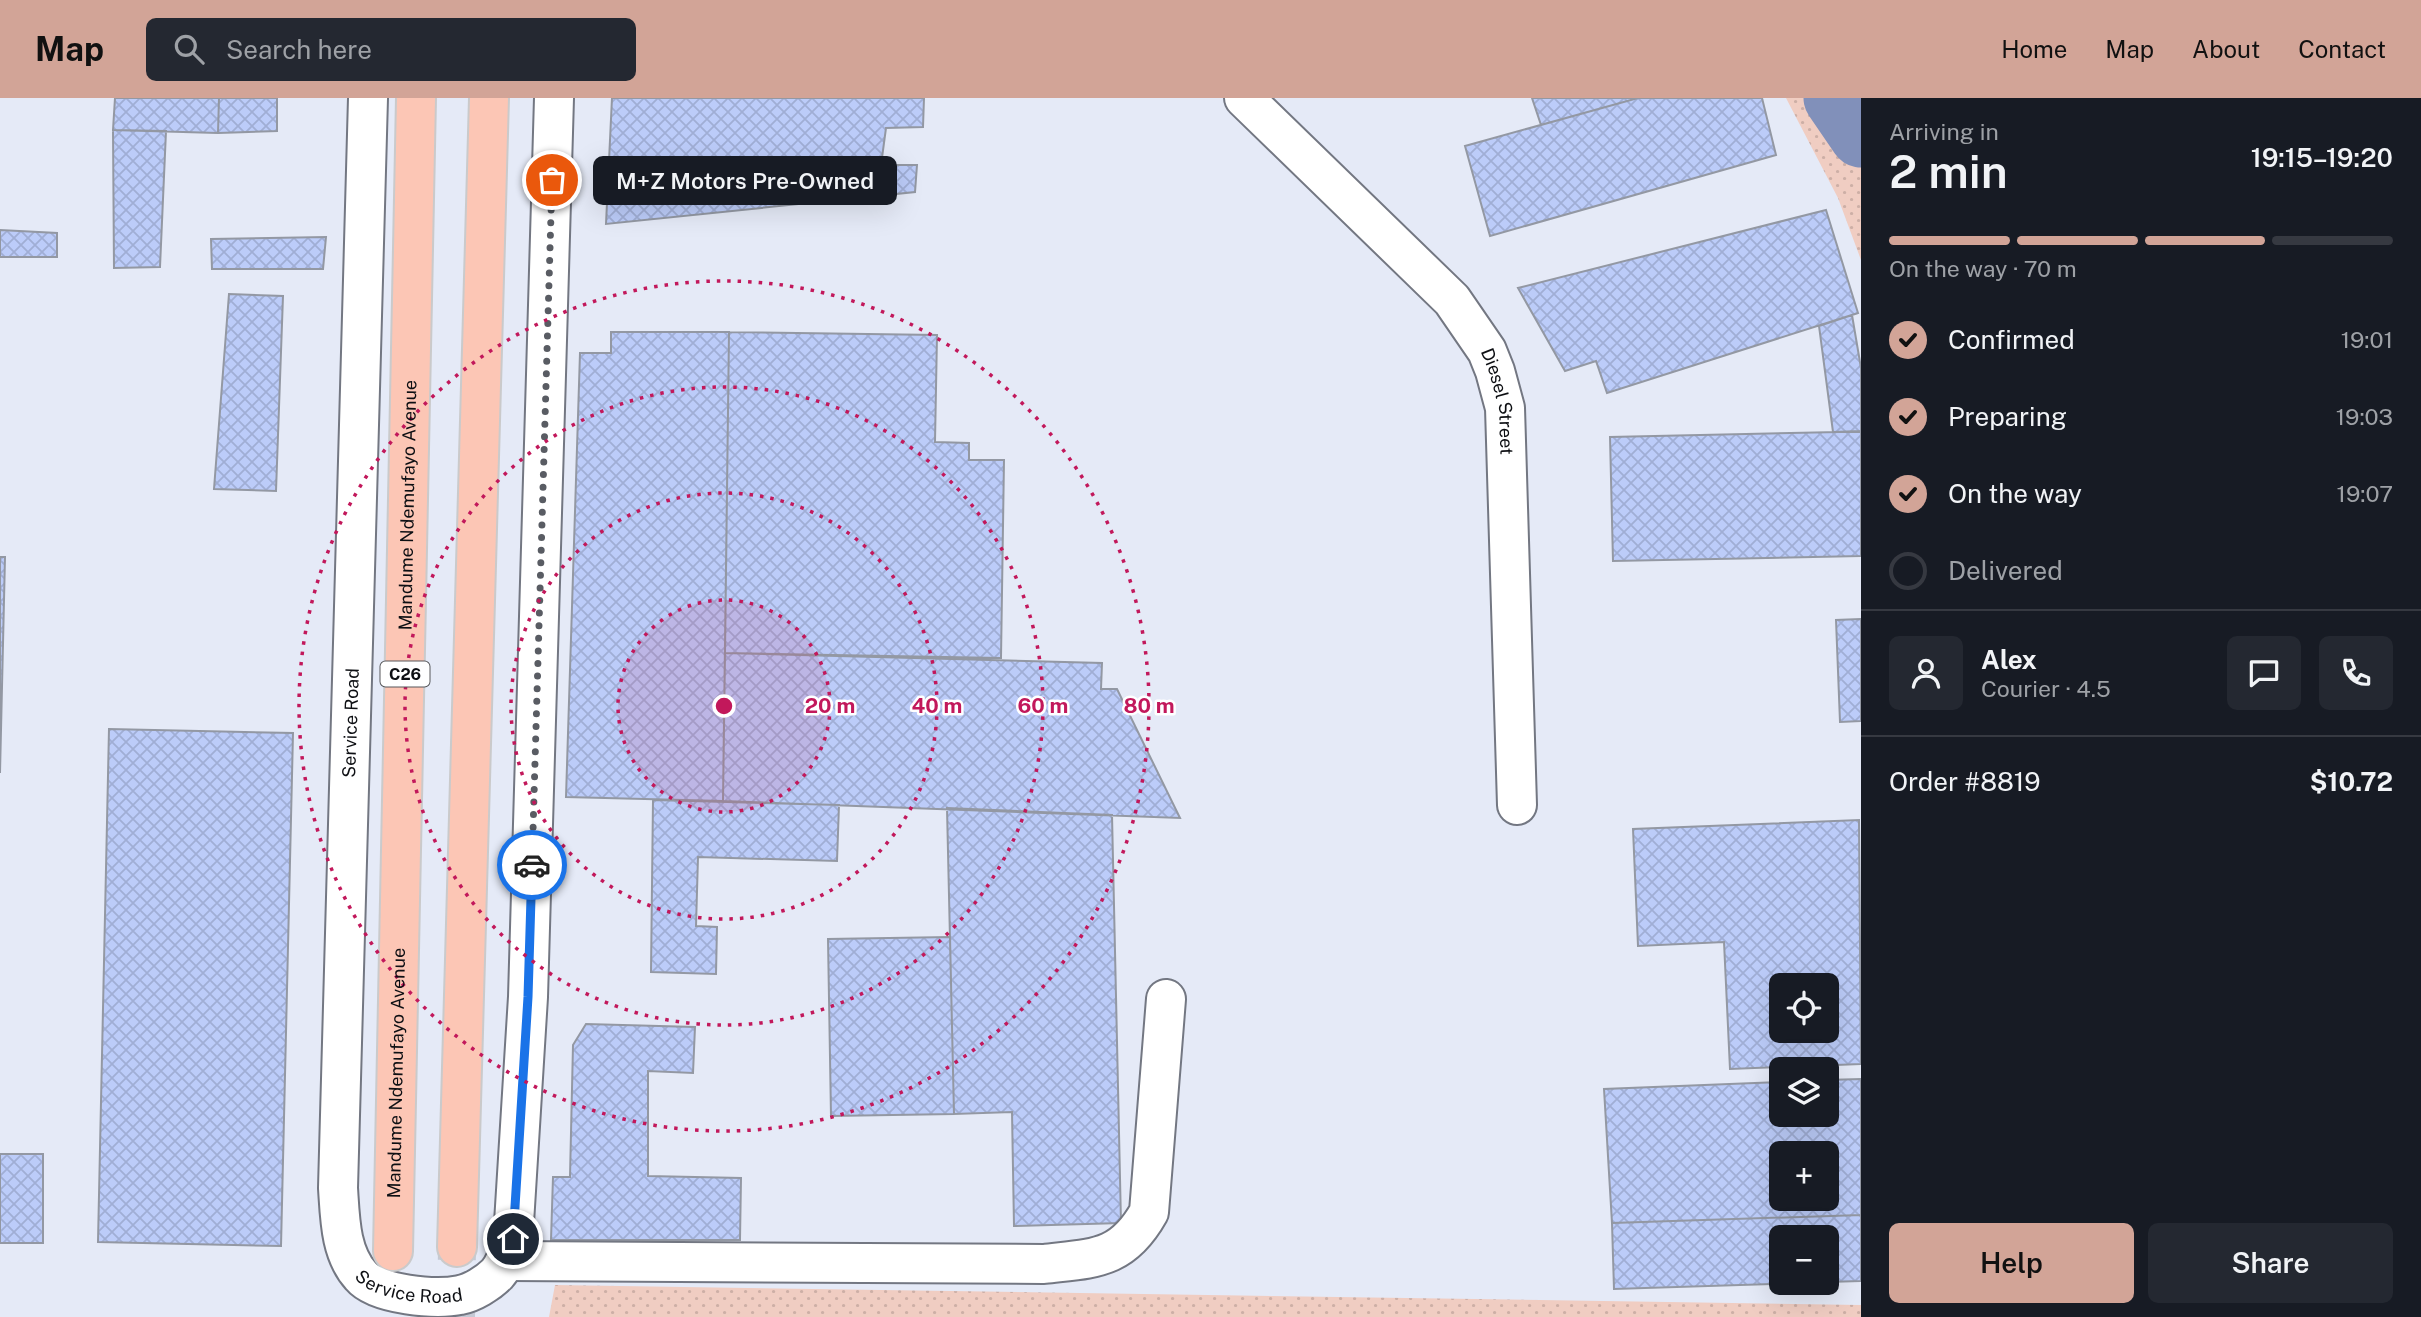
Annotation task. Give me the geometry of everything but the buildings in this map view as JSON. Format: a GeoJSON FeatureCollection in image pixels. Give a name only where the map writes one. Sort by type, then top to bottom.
{"type":"FeatureCollection","features":[{"type":"Feature","properties":{"kind":"main road","name":"Mandume Ndemufayo Avenue"},"geometry":{"type":"LineString","coordinates":[[393,1251],[416,98]]}},
{"type":"Feature","properties":{"kind":"main road"},"geometry":{"type":"LineString","coordinates":[[457,1247],[489,98]]}},
{"type":"Feature","properties":{"kind":"street","name":"Service Road"},"geometry":{"type":"LineString","coordinates":[[368,98],[339,1160],[340,1219],[351,1262],[363,1279],[391,1293],[460,1295],[482,1285],[498,1273],[506,1261]]}},
{"type":"Feature","properties":{"kind":"street"},"geometry":{"type":"LineString","coordinates":[[554,98],[528,997],[513,1239],[506,1261],[1044,1264],[1090,1259],[1119,1249],[1137,1233],[1149,1212],[1166,999]]}},
{"type":"Feature","properties":{"kind":"street","name":"Diesel Street"},"geometry":{"type":"LineString","coordinates":[[1244,98],[1452,300],[1487,351],[1495,371],[1505,408],[1517,805]]}},
{"type":"Feature","properties":{"kind":"shaded area"},"geometry":{"type":"Polygon","coordinates":[[[1786,98],[1861,98],[1861,260],[1838,198],[1786,98]]]}},
{"type":"Feature","properties":{"kind":"shaded area"},"geometry":{"type":"Polygon","coordinates":[[[555,1285],[1861,1305],[1861,1317],[549,1317],[555,1285]]]}},
{"type":"Feature","properties":{"kind":"waterway"},"geometry":{"type":"LineString","coordinates":[[1835,98],[1861,136]]}},
{"type":"Feature","properties":{"kind":"tunnel"},"geometry":{"type":"LineString","coordinates":[[456,1317],[457,1247]]}},
{"type":"Feature","properties":{"kind":"way so far"},"geometry":{"type":"LineString","coordinates":[[532,865],[552,180]]}},
{"type":"Feature","properties":{"kind":"place","name":"M+Z Motors Pre-Owned"},"geometry":{"type":"Point","coordinates":[552,180]}},
{"type":"Feature","properties":{"kind":"route"},"geometry":{"type":"LineString","coordinates":[[513,1239],[528,997],[532,865]]}}]}
